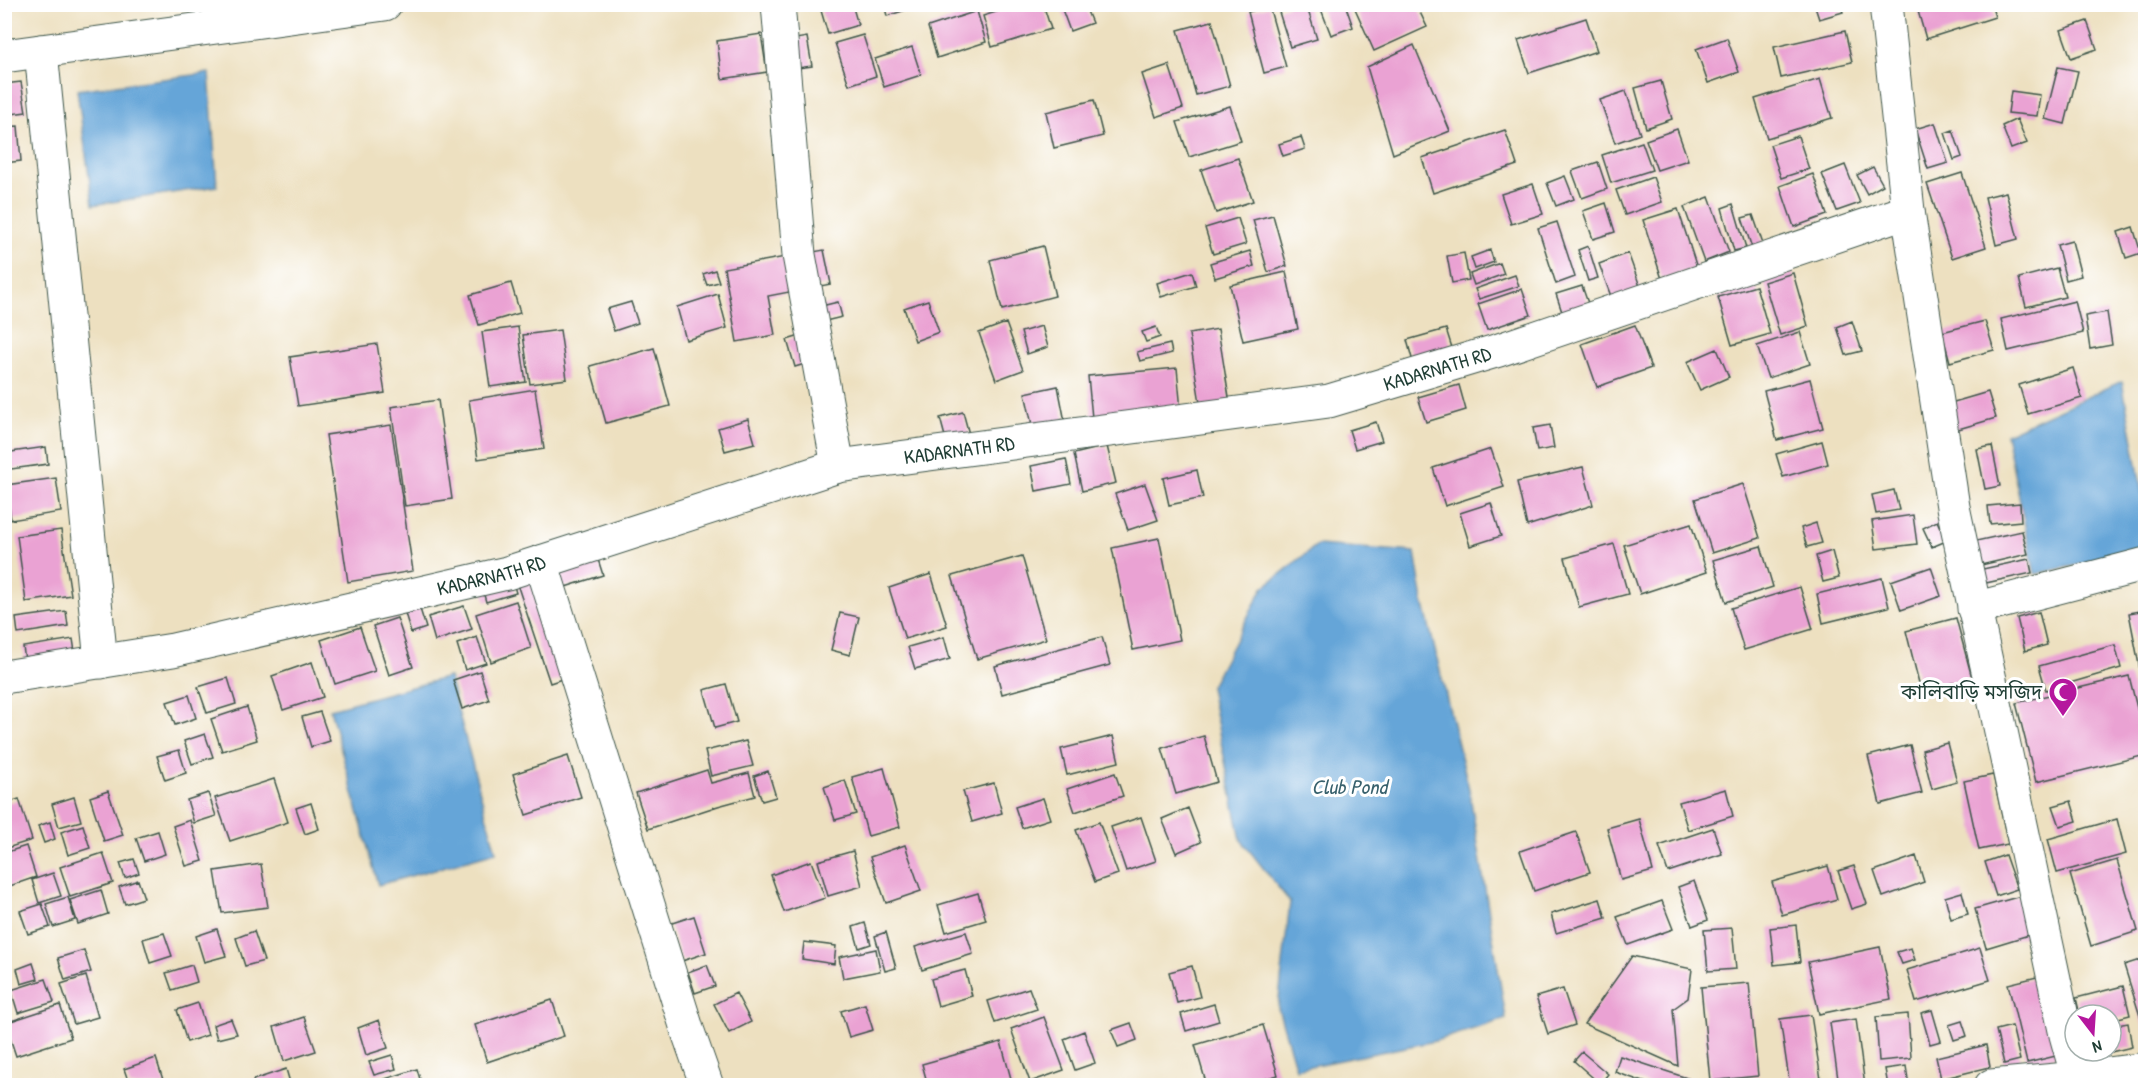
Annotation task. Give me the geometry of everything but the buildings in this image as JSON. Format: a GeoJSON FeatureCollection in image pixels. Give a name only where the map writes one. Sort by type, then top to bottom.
{"type":"FeatureCollection","features":[{"type":"Feature","properties":{"kind":"street"},"geometry":{"type":"LineString","coordinates":[[4,56],[385,4]]}},
{"type":"Feature","properties":{"kind":"street"},"geometry":{"type":"LineString","coordinates":[[778,4],[799,255],[838,466]]}},
{"type":"Feature","properties":{"kind":"street"},"geometry":{"type":"LineString","coordinates":[[1886,4],[1908,210],[1953,507],[2066,1035],[2078,1077]]}},
{"type":"Feature","properties":{"kind":"street"},"geometry":{"type":"LineString","coordinates":[[41,51],[101,662]]}},
{"type":"Feature","properties":{"kind":"street","name":"KADARNATH RD"},"geometry":{"type":"LineString","coordinates":[[4,677],[185,647],[507,573],[838,466],[1329,400],[1499,350],[1908,210]]}},
{"type":"Feature","properties":{"kind":"street"},"geometry":{"type":"LineString","coordinates":[[541,562],[687,1029],[707,1086]]}},
{"type":"Feature","properties":{"kind":"street"},"geometry":{"type":"LineString","coordinates":[[1974,609],[2145,564]]}},
{"type":"Feature","properties":{"kind":"street"},"geometry":{"type":"LineString","coordinates":[[1991,1086],[2145,1069]]}},
{"type":"Feature","properties":{"kind":"water"},"geometry":{"type":"Polygon","coordinates":[[[209,73],[217,186],[93,205],[77,90],[209,73]]]}},
{"type":"Feature","properties":{"kind":"water"},"geometry":{"type":"Polygon","coordinates":[[[2122,381],[2145,508],[2145,550],[2035,574],[2006,434],[2122,381]]]}},
{"type":"Feature","properties":{"kind":"water","name":"Club Pond"},"geometry":{"type":"Polygon","coordinates":[[[1317,545],[1415,552],[1423,601],[1469,789],[1506,1019],[1435,1041],[1296,1069],[1278,1008],[1290,902],[1241,840],[1210,688],[1263,588],[1317,545]]]}},
{"type":"Feature","properties":{"kind":"water"},"geometry":{"type":"Polygon","coordinates":[[[449,677],[496,852],[378,885],[330,709],[449,677]]]}},
{"type":"Feature","properties":{"kind":"place","name":"কালিবাড়ি মসজিদ"},"geometry":{"type":"Point","coordinates":[2063,718]}}]}
